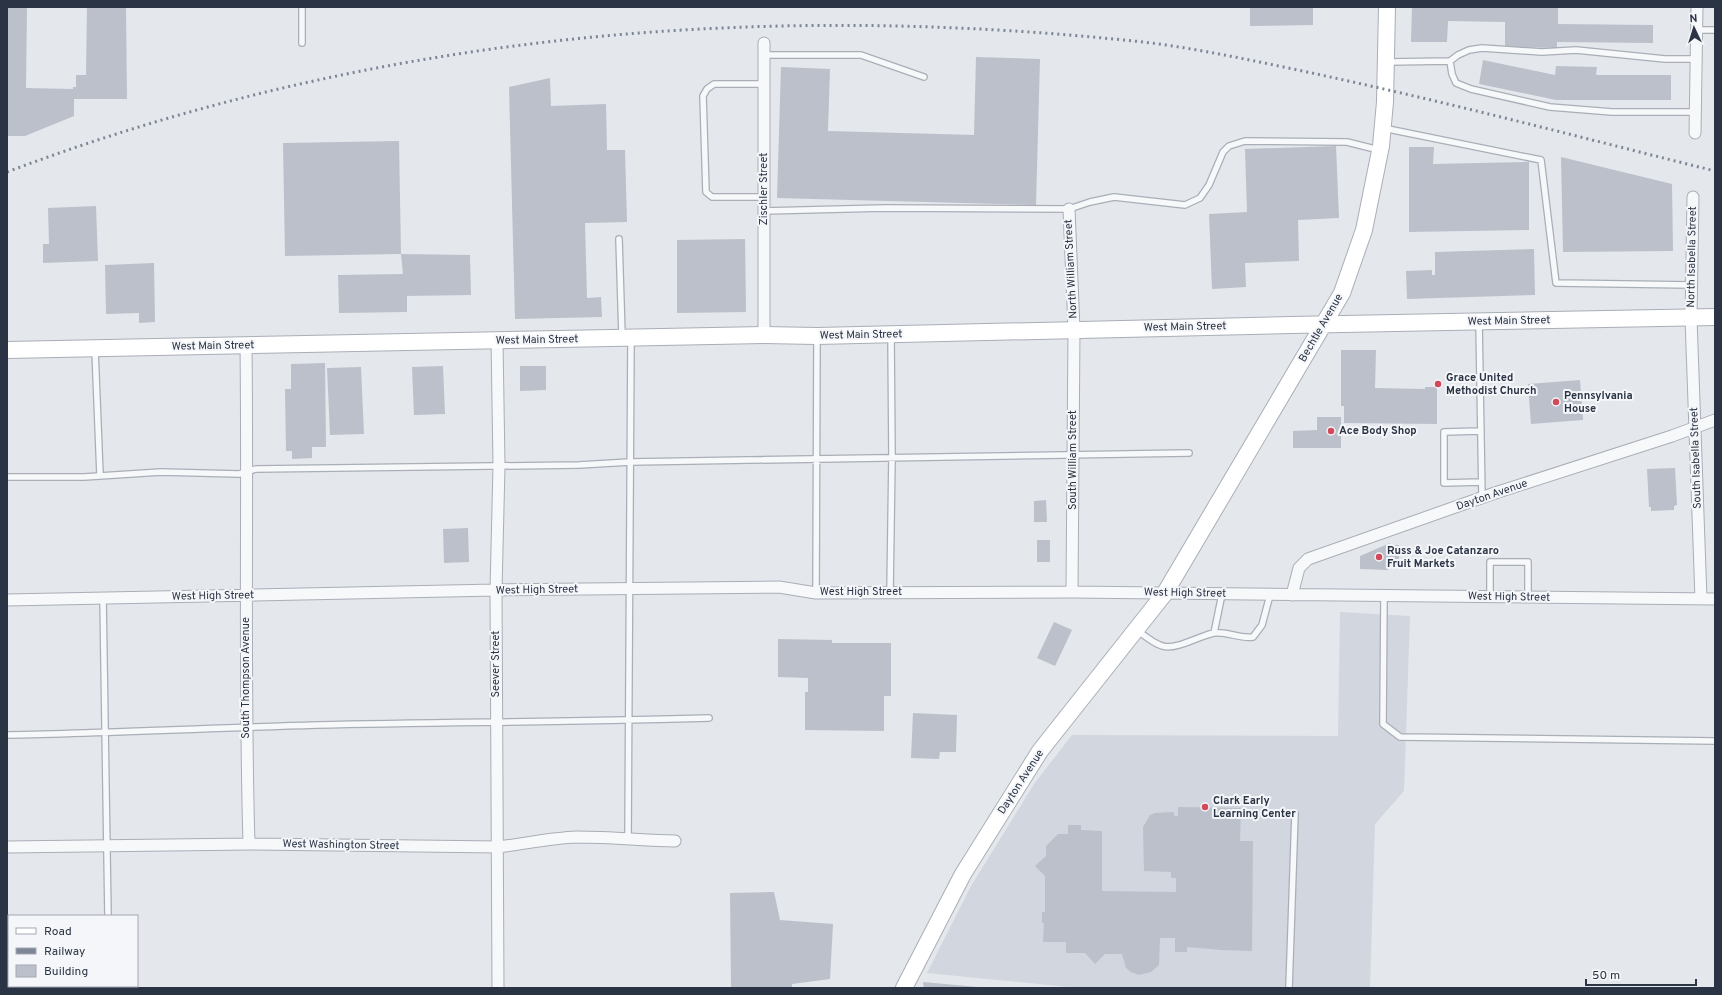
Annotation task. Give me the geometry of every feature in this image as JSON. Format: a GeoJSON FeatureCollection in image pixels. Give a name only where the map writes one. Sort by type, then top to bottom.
{"type":"FeatureCollection","features":[{"type":"Feature","properties":{"kind":"street","name":"Bechtle Avenue"},"geometry":{"type":"LineString","coordinates":[[1165,593],[1342,292],[1364,230],[1381,150],[1386,62],[1387,7]]}},
{"type":"Feature","properties":{"kind":"street"},"geometry":{"type":"LineString","coordinates":[[1695,133],[1697,7]]}},
{"type":"Feature","properties":{"kind":"street","name":"Zischler Street"},"geometry":{"type":"LineString","coordinates":[[764,43],[764,335]]}},
{"type":"Feature","properties":{"kind":"street","name":"North Isabella Street"},"geometry":{"type":"LineString","coordinates":[[1691,318],[1693,197]]}},
{"type":"Feature","properties":{"kind":"street","name":"North William Street"},"geometry":{"type":"LineString","coordinates":[[1069,210],[1074,329]]}},
{"type":"Feature","properties":{"kind":"street","name":"West Main Street"},"geometry":{"type":"LineString","coordinates":[[7,350],[764,335],[817,336],[1074,329],[1715,317]]}},
{"type":"Feature","properties":{"kind":"street","name":"South Isabella Street"},"geometry":{"type":"LineString","coordinates":[[1691,318],[1701,599]]}},
{"type":"Feature","properties":{"kind":"street","name":"South William Street"},"geometry":{"type":"LineString","coordinates":[[1072,592],[1074,329]]}},
{"type":"Feature","properties":{"kind":"street","name":"Seever Street"},"geometry":{"type":"LineString","coordinates":[[497,340],[499,466],[496,590],[498,988]]}},
{"type":"Feature","properties":{"kind":"street","name":"South Thompson Avenue"},"geometry":{"type":"LineString","coordinates":[[246,345],[246,728],[250,844]]}},
{"type":"Feature","properties":{"kind":"street","name":"Dayton Avenue"},"geometry":{"type":"LineString","coordinates":[[1292,595],[1299,568],[1308,559],[1482,498],[1715,420]]}},
{"type":"Feature","properties":{"kind":"street","name":"West High Street"},"geometry":{"type":"LineString","coordinates":[[7,600],[496,590],[779,587],[816,592],[1072,592],[1715,599]]}},
{"type":"Feature","properties":{"kind":"street","name":"Dayton Avenue"},"geometry":{"type":"LineString","coordinates":[[904,988],[963,874],[1040,751],[1165,593]]}},
{"type":"Feature","properties":{"kind":"street","name":"West Washington Street"},"geometry":{"type":"LineString","coordinates":[[7,847],[250,844],[498,847],[577,837],[675,841]]}},
{"type":"Feature","properties":{"kind":"lane"},"geometry":{"type":"LineString","coordinates":[[302,7],[302,43]]}},
{"type":"Feature","properties":{"kind":"lane"},"geometry":{"type":"LineString","coordinates":[[1697,30],[1715,30]]}},
{"type":"Feature","properties":{"kind":"lane"},"geometry":{"type":"LineString","coordinates":[[1386,62],[1450,61],[1469,50],[1482,48],[1542,52],[1576,50],[1665,59],[1696,60]]}},
{"type":"Feature","properties":{"kind":"lane"},"geometry":{"type":"LineString","coordinates":[[764,55],[861,55],[924,77]]}},
{"type":"Feature","properties":{"kind":"lane"},"geometry":{"type":"LineString","coordinates":[[1450,61],[1452,74],[1456,83],[1470,89],[1550,107],[1612,112],[1695,112]]}},
{"type":"Feature","properties":{"kind":"lane"},"geometry":{"type":"LineString","coordinates":[[764,84],[714,84],[707,89],[703,96],[706,192],[712,197],[764,197]]}},
{"type":"Feature","properties":{"kind":"lane"},"geometry":{"type":"LineString","coordinates":[[1383,128],[1541,160],[1556,284],[1692,284]]}},
{"type":"Feature","properties":{"kind":"lane"},"geometry":{"type":"LineString","coordinates":[[764,211],[884,208],[1069,210],[1090,202],[1114,197],[1185,204],[1200,198],[1209,186],[1223,152],[1229,146],[1244,141],[1347,142],[1381,150]]}},
{"type":"Feature","properties":{"kind":"lane"},"geometry":{"type":"LineString","coordinates":[[619,239],[627,338],[630,462],[628,840]]}},
{"type":"Feature","properties":{"kind":"lane"},"geometry":{"type":"LineString","coordinates":[[1479,321],[1482,498]]}},
{"type":"Feature","properties":{"kind":"lane"},"geometry":{"type":"LineString","coordinates":[[890,334],[892,457],[890,592]]}},
{"type":"Feature","properties":{"kind":"lane"},"geometry":{"type":"LineString","coordinates":[[816,592],[817,336]]}},
{"type":"Feature","properties":{"kind":"lane"},"geometry":{"type":"LineString","coordinates":[[95,348],[100,475]]}},
{"type":"Feature","properties":{"kind":"lane"},"geometry":{"type":"LineString","coordinates":[[1481,431],[1444,432],[1444,483],[1481,482]]}},
{"type":"Feature","properties":{"kind":"lane"},"geometry":{"type":"LineString","coordinates":[[7,477],[161,472],[239,474],[264,469],[579,465],[630,462],[1073,453],[1189,453]]}},
{"type":"Feature","properties":{"kind":"lane"},"geometry":{"type":"LineString","coordinates":[[1490,597],[1490,562],[1528,562],[1528,598]]}},
{"type":"Feature","properties":{"kind":"lane"},"geometry":{"type":"LineString","coordinates":[[1214,633],[1222,594]]}},
{"type":"Feature","properties":{"kind":"lane"},"geometry":{"type":"LineString","coordinates":[[1136,630],[1158,646],[1166,648],[1182,645],[1214,633],[1243,639],[1253,637],[1262,624],[1270,595]]}},
{"type":"Feature","properties":{"kind":"lane"},"geometry":{"type":"LineString","coordinates":[[1384,596],[1383,724],[1400,737],[1715,741]]}},
{"type":"Feature","properties":{"kind":"lane"},"geometry":{"type":"LineString","coordinates":[[103,598],[108,915]]}},
{"type":"Feature","properties":{"kind":"lane"},"geometry":{"type":"LineString","coordinates":[[7,735],[246,728],[497,722],[629,721],[709,718]]}},
{"type":"Feature","properties":{"kind":"lane"},"geometry":{"type":"LineString","coordinates":[[1289,988],[1295,814]]}},
{"type":"Feature","properties":{"kind":"shaded area","name":"Clark Early Learning Center"},"geometry":{"type":"Polygon","coordinates":[[[1340,612],[1410,616],[1404,791],[1375,824],[1370,988],[1078,988],[927,973],[971,886],[1034,784],[1072,735],[1338,736],[1340,612]]]}},
{"type":"Feature","properties":{"kind":"building"},"geometry":{"type":"Polygon","coordinates":[[[7,7],[27,7],[26,88],[73,89],[73,87],[76,87],[76,75],[86,75],[87,7],[126,7],[127,99],[74,99],[74,116],[25,136],[7,136],[7,7]]]}},
{"type":"Feature","properties":{"kind":"building"},"geometry":{"type":"Polygon","coordinates":[[[1250,7],[1313,7],[1313,25],[1250,26],[1250,7]]]}},
{"type":"Feature","properties":{"kind":"building"},"geometry":{"type":"Polygon","coordinates":[[[1412,7],[1558,7],[1558,24],[1653,25],[1653,43],[1557,42],[1557,48],[1505,47],[1505,22],[1448,21],[1447,42],[1411,42],[1412,7]]]}},
{"type":"Feature","properties":{"kind":"building"},"geometry":{"type":"Polygon","coordinates":[[[976,57],[1040,59],[1036,205],[777,198],[781,67],[830,69],[828,131],[974,135],[976,57]]]}},
{"type":"Feature","properties":{"kind":"building"},"geometry":{"type":"Polygon","coordinates":[[[1483,60],[1555,75],[1556,66],[1597,67],[1596,75],[1671,75],[1671,100],[1556,100],[1479,84],[1483,60]]]}},
{"type":"Feature","properties":{"kind":"building"},"geometry":{"type":"Polygon","coordinates":[[[550,78],[551,106],[606,104],[607,150],[625,150],[627,222],[585,223],[587,298],[601,297],[602,317],[515,319],[509,87],[550,78]]]}},
{"type":"Feature","properties":{"kind":"building"},"geometry":{"type":"Polygon","coordinates":[[[399,141],[401,254],[285,256],[283,143],[399,141]]]}},
{"type":"Feature","properties":{"kind":"building"},"geometry":{"type":"Polygon","coordinates":[[[1336,146],[1339,218],[1298,220],[1299,261],[1245,263],[1246,287],[1212,289],[1209,214],[1247,212],[1245,149],[1336,146]]]}},
{"type":"Feature","properties":{"kind":"building"},"geometry":{"type":"Polygon","coordinates":[[[1409,147],[1434,147],[1433,164],[1529,162],[1529,230],[1409,232],[1409,147]]]}},
{"type":"Feature","properties":{"kind":"building"},"geometry":{"type":"Polygon","coordinates":[[[1561,157],[1672,184],[1673,251],[1563,252],[1561,157]]]}},
{"type":"Feature","properties":{"kind":"building"},"geometry":{"type":"Polygon","coordinates":[[[96,206],[98,261],[43,263],[43,244],[49,244],[48,208],[96,206]]]}},
{"type":"Feature","properties":{"kind":"building"},"geometry":{"type":"Polygon","coordinates":[[[745,239],[746,312],[677,313],[677,240],[745,239]]]}},
{"type":"Feature","properties":{"kind":"building"},"geometry":{"type":"Polygon","coordinates":[[[1534,249],[1535,295],[1407,299],[1406,271],[1432,270],[1432,275],[1435,275],[1435,252],[1534,249]]]}},
{"type":"Feature","properties":{"kind":"building"},"geometry":{"type":"Polygon","coordinates":[[[401,254],[470,255],[471,295],[407,296],[407,312],[339,313],[338,275],[403,274],[401,254]]]}},
{"type":"Feature","properties":{"kind":"building"},"geometry":{"type":"Polygon","coordinates":[[[154,263],[155,322],[139,323],[139,313],[106,314],[105,265],[154,263]]]}},
{"type":"Feature","properties":{"kind":"building"},"geometry":{"type":"Polygon","coordinates":[[[1341,350],[1376,350],[1375,388],[1425,389],[1425,387],[1437,387],[1437,424],[1344,423],[1344,406],[1341,406],[1341,350]]]}},
{"type":"Feature","properties":{"kind":"building"},"geometry":{"type":"Polygon","coordinates":[[[325,363],[326,447],[312,447],[312,458],[292,459],[292,451],[286,451],[285,389],[291,389],[291,364],[325,363]]]}},
{"type":"Feature","properties":{"kind":"building"},"geometry":{"type":"Polygon","coordinates":[[[443,366],[445,414],[414,415],[412,367],[443,366]]]}},
{"type":"Feature","properties":{"kind":"building"},"geometry":{"type":"Polygon","coordinates":[[[520,366],[546,366],[546,390],[520,391],[520,366]]]}},
{"type":"Feature","properties":{"kind":"building"},"geometry":{"type":"Polygon","coordinates":[[[361,367],[364,434],[330,435],[327,368],[361,367]]]}},
{"type":"Feature","properties":{"kind":"building","name":"Pennsylvania House"},"geometry":{"type":"Polygon","coordinates":[[[1580,380],[1583,420],[1531,424],[1528,384],[1580,380]]]}},
{"type":"Feature","properties":{"kind":"building"},"geometry":{"type":"Polygon","coordinates":[[[1317,417],[1341,417],[1341,448],[1293,448],[1293,431],[1317,430],[1317,417]]]}},
{"type":"Feature","properties":{"kind":"building"},"geometry":{"type":"Polygon","coordinates":[[[1675,468],[1677,505],[1674,506],[1674,510],[1651,511],[1651,507],[1649,507],[1647,469],[1675,468]]]}},
{"type":"Feature","properties":{"kind":"building"},"geometry":{"type":"Polygon","coordinates":[[[1046,500],[1047,522],[1034,522],[1034,501],[1046,500]]]}},
{"type":"Feature","properties":{"kind":"building"},"geometry":{"type":"Polygon","coordinates":[[[468,528],[469,562],[444,563],[443,529],[468,528]]]}},
{"type":"Feature","properties":{"kind":"building"},"geometry":{"type":"Polygon","coordinates":[[[1037,540],[1050,540],[1050,562],[1037,562],[1037,540]]]}},
{"type":"Feature","properties":{"kind":"building"},"geometry":{"type":"Polygon","coordinates":[[[1390,543],[1390,545],[1399,545],[1399,561],[1388,561],[1388,570],[1360,569],[1360,556],[1390,543]]]}},
{"type":"Feature","properties":{"kind":"building"},"geometry":{"type":"Polygon","coordinates":[[[1054,622],[1072,630],[1055,666],[1037,658],[1054,622]]]}},
{"type":"Feature","properties":{"kind":"building"},"geometry":{"type":"Polygon","coordinates":[[[778,639],[832,640],[832,643],[891,643],[891,696],[884,696],[884,731],[805,730],[805,692],[808,692],[808,678],[778,677],[778,639]]]}},
{"type":"Feature","properties":{"kind":"building"},"geometry":{"type":"Polygon","coordinates":[[[913,713],[957,715],[956,752],[940,752],[939,759],[911,758],[913,713]]]}},
{"type":"Feature","properties":{"kind":"building"},"geometry":{"type":"Polygon","coordinates":[[[1178,807],[1241,808],[1240,841],[1253,841],[1252,951],[1187,947],[1187,952],[1175,952],[1175,938],[1160,938],[1159,965],[1151,972],[1139,975],[1126,968],[1122,954],[1105,954],[1095,964],[1085,953],[1066,953],[1066,942],[1043,942],[1044,923],[1042,923],[1042,912],[1045,912],[1045,876],[1035,866],[1046,856],[1046,846],[1058,834],[1068,834],[1068,825],[1081,825],[1081,830],[1102,831],[1102,891],[1176,892],[1176,878],[1171,878],[1171,872],[1144,871],[1143,827],[1150,815],[1155,813],[1174,812],[1174,816],[1178,816],[1178,807]]]}},
{"type":"Feature","properties":{"kind":"building"},"geometry":{"type":"Polygon","coordinates":[[[774,892],[780,920],[833,924],[830,979],[792,984],[792,988],[731,988],[730,893],[774,892]]]}},
{"type":"Feature","properties":{"kind":"building"},"geometry":{"type":"Polygon","coordinates":[[[923,982],[978,987],[978,988],[924,988],[923,982]]]}},
{"type":"Feature","properties":{"kind":"railway"},"geometry":{"type":"LineString","coordinates":[[7,172],[146,125],[286,87],[428,59],[571,39],[715,28],[860,25],[1006,30],[1152,43],[1191,49],[1358,83],[1715,171]]}},
{"type":"Feature","properties":{"kind":"place","name":"Grace United Methodist Church"},"geometry":{"type":"Point","coordinates":[1438,384]}},
{"type":"Feature","properties":{"kind":"place","name":"Pennsylvania House"},"geometry":{"type":"Point","coordinates":[1556,402]}},
{"type":"Feature","properties":{"kind":"place","name":"Ace Body Shop"},"geometry":{"type":"Point","coordinates":[1331,431]}},
{"type":"Feature","properties":{"kind":"place","name":"Russ & Joe Catanzaro Fruit Markets"},"geometry":{"type":"Point","coordinates":[1379,557]}},
{"type":"Feature","properties":{"kind":"place","name":"Clark Early Learning Center"},"geometry":{"type":"Point","coordinates":[1205,807]}}]}
